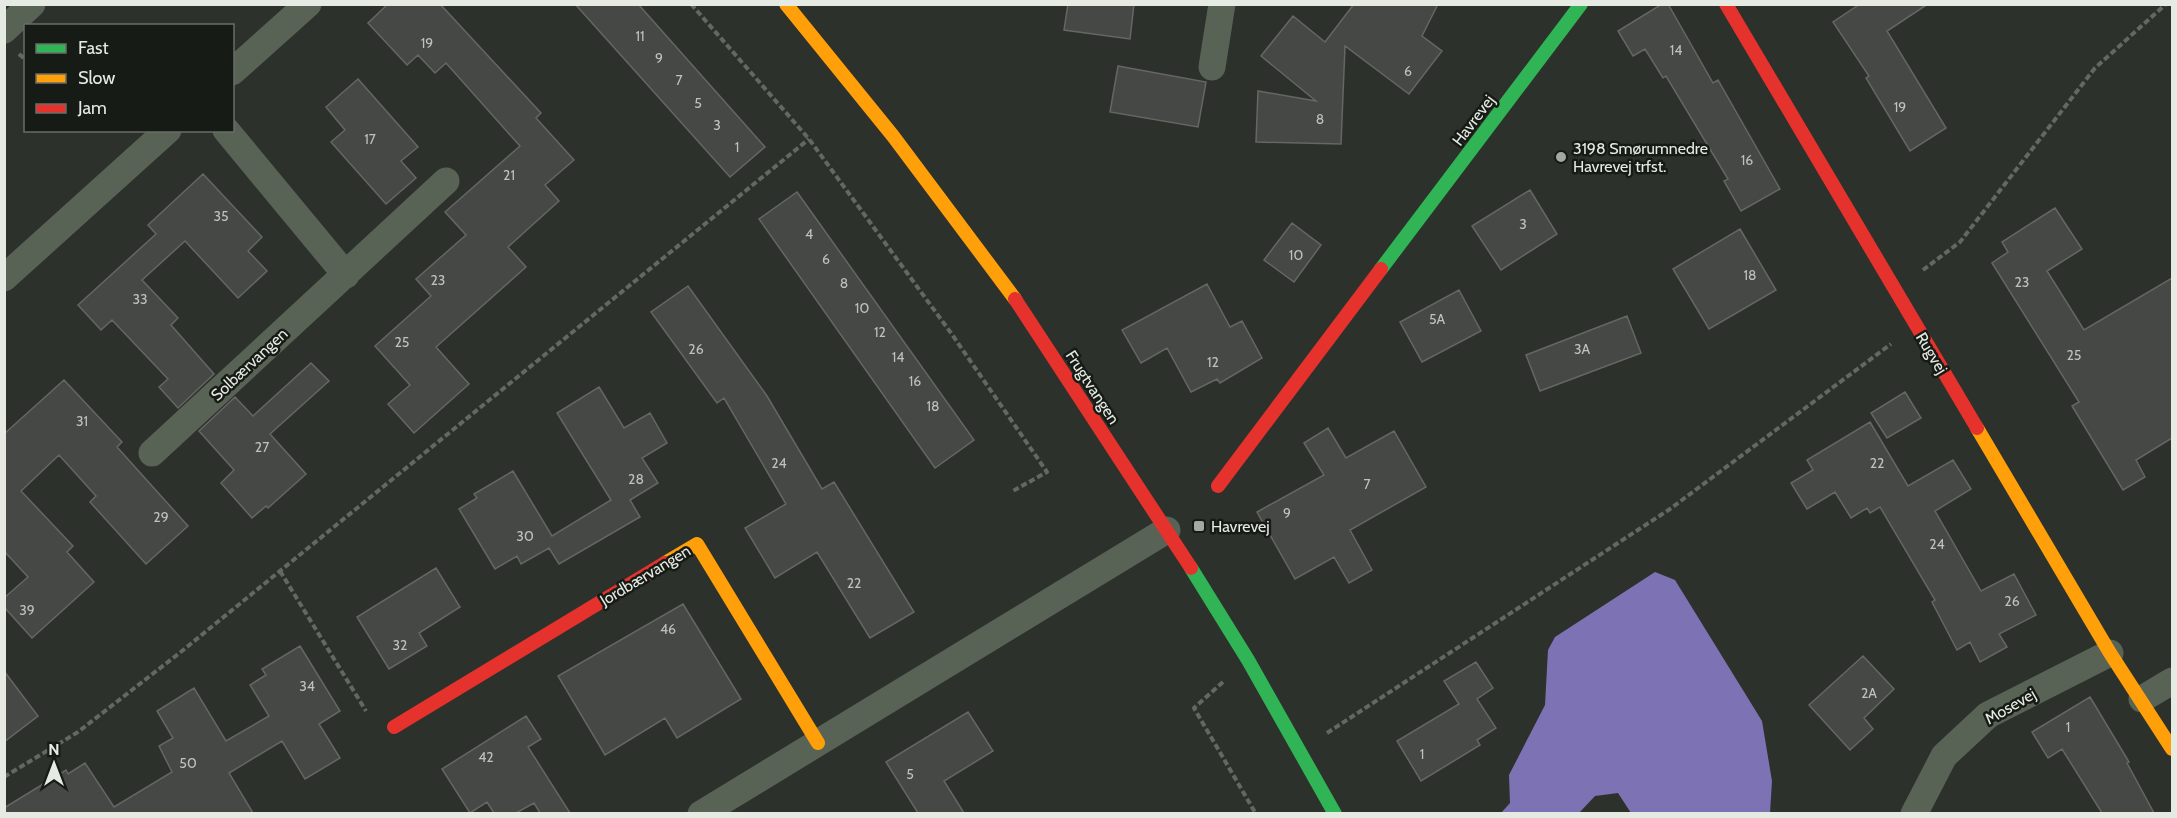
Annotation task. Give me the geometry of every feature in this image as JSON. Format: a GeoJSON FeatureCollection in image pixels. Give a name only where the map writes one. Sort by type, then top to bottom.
{"type":"FeatureCollection","features":[{"type":"Feature","properties":{"kind":"street"},"geometry":{"type":"LineString","coordinates":[[4,30],[32,4]]}},
{"type":"Feature","properties":{"kind":"street","name":"Frugtvangen"},"geometry":{"type":"LineString","coordinates":[[786,4],[893,136],[1024,312],[1167,530],[1248,660],[1335,813]]}},
{"type":"Feature","properties":{"kind":"street"},"geometry":{"type":"LineString","coordinates":[[1212,67],[1222,4]]}},
{"type":"Feature","properties":{"kind":"street","name":"Havrevej"},"geometry":{"type":"LineString","coordinates":[[1218,486],[1581,4]]}},
{"type":"Feature","properties":{"kind":"street","name":"Rugvej"},"geometry":{"type":"LineString","coordinates":[[1726,4],[2110,653],[2142,699],[2172,749]]}},
{"type":"Feature","properties":{"kind":"street"},"geometry":{"type":"LineString","coordinates":[[234,70],[291,10]]}},
{"type":"Feature","properties":{"kind":"street"},"geometry":{"type":"LineString","coordinates":[[4,278],[166,132]]}},
{"type":"Feature","properties":{"kind":"street"},"geometry":{"type":"LineString","coordinates":[[228,132],[346,275]]}},
{"type":"Feature","properties":{"kind":"street","name":"Solbærvangen"},"geometry":{"type":"LineString","coordinates":[[152,453],[447,181]]}},
{"type":"Feature","properties":{"kind":"street"},"geometry":{"type":"LineString","coordinates":[[701,813],[1167,530]]}},
{"type":"Feature","properties":{"kind":"street","name":"Jordbærvangen"},"geometry":{"type":"LineString","coordinates":[[394,727],[696,544],[818,742]]}},
{"type":"Feature","properties":{"kind":"street","name":"Mosevej"},"geometry":{"type":"LineString","coordinates":[[1914,813],[1944,756],[1988,715],[2110,653]]}},
{"type":"Feature","properties":{"kind":"street"},"geometry":{"type":"LineString","coordinates":[[2142,699],[2172,681]]}},
{"type":"Feature","properties":{"kind":"path"},"geometry":{"type":"LineString","coordinates":[[691,4],[810,139],[951,333],[1047,472],[1011,492]]}},
{"type":"Feature","properties":{"kind":"path"},"geometry":{"type":"LineString","coordinates":[[1896,291],[1960,242],[2095,68],[2166,4]]}},
{"type":"Feature","properties":{"kind":"path"},"geometry":{"type":"LineString","coordinates":[[4,777],[78,732],[280,571],[810,139]]}},
{"type":"Feature","properties":{"kind":"path"},"geometry":{"type":"LineString","coordinates":[[1300,750],[1670,509],[1916,326]]}},
{"type":"Feature","properties":{"kind":"path"},"geometry":{"type":"LineString","coordinates":[[280,571],[368,715],[394,727]]}},
{"type":"Feature","properties":{"kind":"path"},"geometry":{"type":"LineString","coordinates":[[1248,660],[1194,708],[1256,813]]}},
{"type":"Feature","properties":{"kind":"shaded area"},"geometry":{"type":"Polygon","coordinates":[[[1655,572],[1675,580],[1762,721],[1772,781],[1770,813],[1631,813],[1618,793],[1595,796],[1579,813],[1501,813],[1510,803],[1509,775],[1545,705],[1548,650],[1555,637],[1655,572]]]}},
{"type":"Feature","properties":{"kind":"building"},"geometry":{"type":"Polygon","coordinates":[[[388,4],[440,4],[541,113],[536,118],[574,160],[545,185],[559,201],[508,247],[526,267],[436,347],[469,384],[414,433],[388,404],[410,385],[375,346],[431,296],[416,279],[466,235],[445,212],[520,146],[446,63],[435,73],[418,55],[407,65],[368,23],[388,4]]]}},
{"type":"Feature","properties":{"kind":"building"},"geometry":{"type":"Polygon","coordinates":[[[575,4],[638,4],[765,147],[730,177],[575,4]]]}},
{"type":"Feature","properties":{"kind":"building"},"geometry":{"type":"Polygon","coordinates":[[[1068,4],[1134,4],[1130,39],[1064,30],[1068,4]]]}},
{"type":"Feature","properties":{"kind":"building"},"geometry":{"type":"Polygon","coordinates":[[[1354,4],[1438,4],[1422,36],[1442,51],[1409,94],[1345,46],[1341,144],[1256,142],[1258,91],[1316,101],[1261,56],[1293,16],[1325,42],[1354,4]]]}},
{"type":"Feature","properties":{"kind":"building"},"geometry":{"type":"Polygon","coordinates":[[[1662,4],[1668,4],[1713,83],[1718,80],[1780,189],[1741,211],[1724,181],[1728,179],[1666,76],[1663,78],[1645,49],[1633,56],[1618,31],[1662,4]]]}},
{"type":"Feature","properties":{"kind":"building"},"geometry":{"type":"Polygon","coordinates":[[[1860,4],[1928,4],[1887,31],[1946,128],[1910,151],[1866,78],[1869,76],[1833,22],[1860,4]]]}},
{"type":"Feature","properties":{"kind":"building"},"geometry":{"type":"Polygon","coordinates":[[[1118,66],[1206,82],[1198,127],[1110,112],[1118,66]]]}},
{"type":"Feature","properties":{"kind":"building"},"geometry":{"type":"Polygon","coordinates":[[[358,79],[418,147],[401,161],[416,178],[386,204],[331,142],[345,130],[326,107],[358,79]]]}},
{"type":"Feature","properties":{"kind":"building"},"geometry":{"type":"Polygon","coordinates":[[[203,174],[262,237],[248,251],[267,271],[238,298],[185,241],[142,280],[178,318],[171,325],[214,374],[178,408],[159,387],[168,379],[112,320],[101,330],[78,305],[156,234],[148,225],[203,174]]]}},
{"type":"Feature","properties":{"kind":"building"},"geometry":{"type":"Polygon","coordinates":[[[1530,190],[1557,234],[1501,270],[1472,226],[1530,190]]]}},
{"type":"Feature","properties":{"kind":"building"},"geometry":{"type":"Polygon","coordinates":[[[797,192],[974,440],[935,468],[759,219],[797,192]]]}},
{"type":"Feature","properties":{"kind":"building"},"geometry":{"type":"Polygon","coordinates":[[[2055,208],[2082,249],[2047,271],[2084,330],[2172,278],[2172,438],[2136,460],[2145,477],[2123,490],[2072,406],[2079,402],[1992,263],[2008,252],[2002,242],[2055,208]]]}},
{"type":"Feature","properties":{"kind":"building"},"geometry":{"type":"Polygon","coordinates":[[[1292,223],[1321,245],[1294,282],[1264,260],[1292,223]]]}},
{"type":"Feature","properties":{"kind":"building"},"geometry":{"type":"Polygon","coordinates":[[[1740,229],[1776,290],[1709,329],[1673,269],[1740,229]]]}},
{"type":"Feature","properties":{"kind":"building"},"geometry":{"type":"Polygon","coordinates":[[[1207,284],[1230,327],[1242,321],[1262,358],[1220,383],[1217,379],[1191,392],[1167,348],[1141,363],[1122,330],[1207,284]]]}},
{"type":"Feature","properties":{"kind":"building"},"geometry":{"type":"Polygon","coordinates":[[[688,286],[767,396],[822,489],[834,482],[914,612],[870,638],[817,552],[775,578],[745,528],[786,504],[724,398],[717,403],[651,312],[688,286]]]}},
{"type":"Feature","properties":{"kind":"building"},"geometry":{"type":"Polygon","coordinates":[[[1459,290],[1481,331],[1422,362],[1400,322],[1459,290]]]}},
{"type":"Feature","properties":{"kind":"building"},"geometry":{"type":"Polygon","coordinates":[[[1627,316],[1641,353],[1540,391],[1526,355],[1627,316]]]}},
{"type":"Feature","properties":{"kind":"building"},"geometry":{"type":"Polygon","coordinates":[[[311,363],[329,381],[270,434],[306,474],[268,508],[266,506],[252,518],[221,483],[234,470],[199,431],[235,397],[253,416],[311,363]]]}},
{"type":"Feature","properties":{"kind":"building"},"geometry":{"type":"Polygon","coordinates":[[[64,380],[122,442],[117,447],[188,526],[146,564],[90,502],[96,496],[59,455],[21,491],[73,546],[67,552],[94,582],[32,638],[4,607],[4,598],[28,577],[4,551],[4,434],[64,380]]]}},
{"type":"Feature","properties":{"kind":"building"},"geometry":{"type":"Polygon","coordinates":[[[599,387],[624,428],[650,413],[667,443],[642,458],[658,483],[630,500],[640,517],[559,564],[549,548],[521,564],[517,556],[495,569],[459,509],[477,498],[474,494],[513,471],[552,536],[611,500],[557,413],[599,387]]]}},
{"type":"Feature","properties":{"kind":"building"},"geometry":{"type":"Polygon","coordinates":[[[1905,392],[1921,418],[1887,438],[1871,413],[1905,392]]]}},
{"type":"Feature","properties":{"kind":"building"},"geometry":{"type":"Polygon","coordinates":[[[1870,422],[1908,486],[1953,460],[1971,489],[1935,511],[1981,591],[2014,574],[2036,615],[1999,634],[2007,647],[1980,662],[1970,642],[1957,650],[1932,602],[1935,600],[1880,507],[1870,513],[1867,508],[1851,518],[1835,492],[1807,509],[1791,483],[1813,470],[1807,460],[1870,422]]]}},
{"type":"Feature","properties":{"kind":"building"},"geometry":{"type":"Polygon","coordinates":[[[1328,428],[1346,458],[1394,431],[1426,487],[1350,530],[1372,570],[1349,583],[1334,557],[1295,579],[1257,512],[1324,475],[1304,443],[1328,428]]]}},
{"type":"Feature","properties":{"kind":"building"},"geometry":{"type":"Polygon","coordinates":[[[436,568],[460,607],[419,633],[427,646],[389,669],[357,617],[436,568]]]}},
{"type":"Feature","properties":{"kind":"building"},"geometry":{"type":"Polygon","coordinates":[[[683,604],[741,699],[677,738],[665,718],[605,755],[558,676],[683,604]]]}},
{"type":"Feature","properties":{"kind":"building"},"geometry":{"type":"Polygon","coordinates":[[[300,646],[340,711],[319,724],[340,758],[305,779],[282,741],[229,773],[253,813],[4,813],[4,808],[66,770],[68,774],[85,763],[114,807],[172,772],[159,746],[173,738],[157,711],[194,688],[226,741],[269,716],[250,685],[266,675],[262,669],[300,646]]]}},
{"type":"Feature","properties":{"kind":"building"},"geometry":{"type":"Polygon","coordinates":[[[1863,656],[1894,689],[1864,718],[1873,729],[1850,750],[1809,705],[1863,656]]]}},
{"type":"Feature","properties":{"kind":"building"},"geometry":{"type":"Polygon","coordinates":[[[1476,662],[1493,688],[1477,699],[1496,728],[1477,740],[1480,745],[1421,781],[1397,741],[1459,704],[1444,681],[1476,662]]]}},
{"type":"Feature","properties":{"kind":"building"},"geometry":{"type":"Polygon","coordinates":[[[4,671],[38,716],[4,742],[4,671]]]}},
{"type":"Feature","properties":{"kind":"building"},"geometry":{"type":"Polygon","coordinates":[[[2090,697],[2129,762],[2127,763],[2154,813],[2102,813],[2062,749],[2048,758],[2032,732],[2090,697]]]}},
{"type":"Feature","properties":{"kind":"building"},"geometry":{"type":"Polygon","coordinates":[[[968,712],[993,751],[944,781],[964,813],[918,813],[886,762],[968,712]]]}},
{"type":"Feature","properties":{"kind":"building"},"geometry":{"type":"Polygon","coordinates":[[[526,716],[541,739],[528,747],[570,813],[540,813],[534,803],[516,813],[494,813],[487,802],[470,813],[442,769],[526,716]]]}},
{"type":"Feature","properties":{"kind":"traffic: fast"},"geometry":{"type":"LineString","coordinates":[[1381,269],[1581,4]]}},
{"type":"Feature","properties":{"kind":"traffic: fast"},"geometry":{"type":"LineString","coordinates":[[1191,568],[1248,660],[1335,814]]}},
{"type":"Feature","properties":{"kind":"traffic: slow"},"geometry":{"type":"LineString","coordinates":[[786,4],[893,136],[1015,299]]}},
{"type":"Feature","properties":{"kind":"traffic: slow"},"geometry":{"type":"LineString","coordinates":[[1977,428],[2110,653],[2172,749]]}},
{"type":"Feature","properties":{"kind":"traffic: slow"},"geometry":{"type":"LineString","coordinates":[[665,563],[697,544],[818,743]]}},
{"type":"Feature","properties":{"kind":"traffic: jam"},"geometry":{"type":"LineString","coordinates":[[1726,4],[1977,428]]}},
{"type":"Feature","properties":{"kind":"traffic: jam"},"geometry":{"type":"LineString","coordinates":[[1218,486],[1381,269]]}},
{"type":"Feature","properties":{"kind":"traffic: jam"},"geometry":{"type":"LineString","coordinates":[[1015,299],[1191,568]]}},
{"type":"Feature","properties":{"kind":"traffic: jam"},"geometry":{"type":"LineString","coordinates":[[394,727],[665,563]]}},
{"type":"Feature","properties":{"kind":"place","name":"3198 Smørumnedre Havrevej trfst."},"geometry":{"type":"Point","coordinates":[1561,157]}},
{"type":"Feature","properties":{"kind":"place","name":"Havrevej"},"geometry":{"type":"Point","coordinates":[1199,526]}}]}
